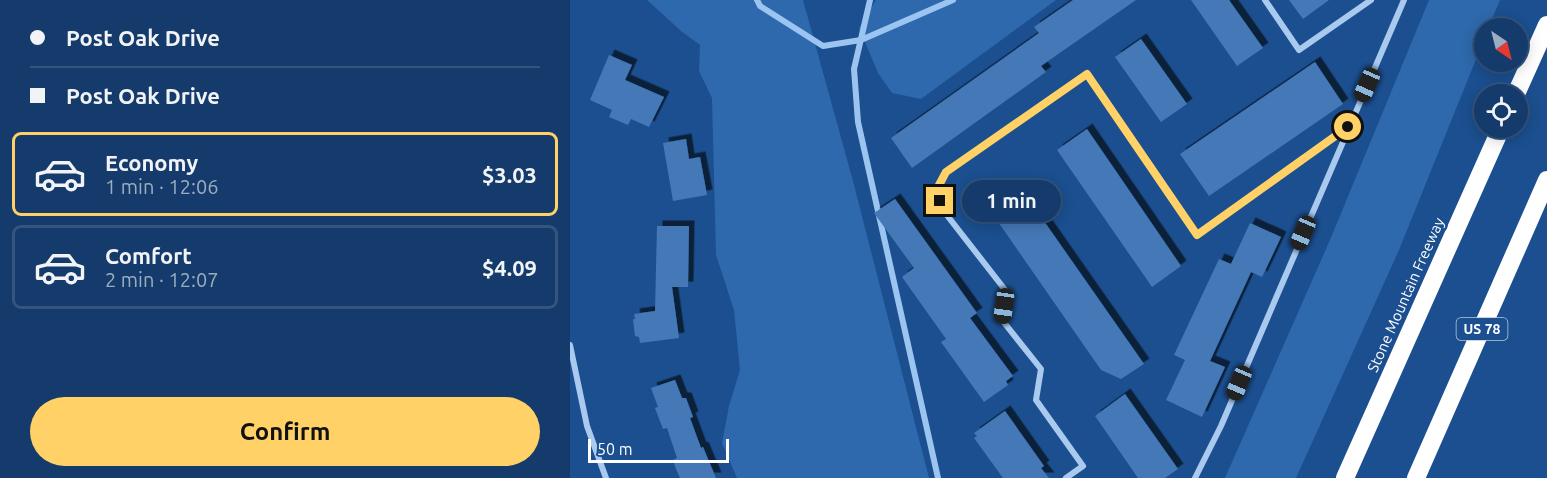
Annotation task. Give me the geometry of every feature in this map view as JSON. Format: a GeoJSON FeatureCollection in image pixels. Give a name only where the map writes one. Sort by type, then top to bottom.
{"type":"FeatureCollection","features":[{"type":"Feature","properties":{"kind":"highway"},"geometry":{"type":"LineString","coordinates":[[1520,84],[1547,25]]}},
{"type":"Feature","properties":{"kind":"highway","name":"Stone Mountain Freeway"},"geometry":{"type":"LineString","coordinates":[[1345,478],[1497,138]]}},
{"type":"Feature","properties":{"kind":"highway","name":"US 78"},"geometry":{"type":"LineString","coordinates":[[1416,478],[1547,180]]}},
{"type":"Feature","properties":{"kind":"street"},"geometry":{"type":"LineString","coordinates":[[1264,0],[1299,50],[1371,0]]}},
{"type":"Feature","properties":{"kind":"street"},"geometry":{"type":"LineString","coordinates":[[1195,478],[1226,416],[1404,0]]}},
{"type":"Feature","properties":{"kind":"street"},"geometry":{"type":"LineString","coordinates":[[1065,478],[1083,466],[1036,400],[1041,369],[1002,320],[1006,291],[946,214],[940,201],[939,185],[946,172],[1087,74],[1197,235],[1348,127]]}},
{"type":"Feature","properties":{"kind":"street"},"geometry":{"type":"LineString","coordinates":[[570,345],[587,426],[606,478]]}},
{"type":"Feature","properties":{"kind":"shaded area"},"geometry":{"type":"Polygon","coordinates":[[[647,0],[803,0],[853,181],[929,478],[737,478],[722,443],[729,406],[740,370],[734,310],[716,255],[712,98],[699,71],[700,45],[647,0]]]}},
{"type":"Feature","properties":{"kind":"shaded area"},"geometry":{"type":"Polygon","coordinates":[[[876,0],[1056,0],[921,99],[892,93],[878,73],[859,28],[876,0]]]}},
{"type":"Feature","properties":{"kind":"shaded area"},"geometry":{"type":"Polygon","coordinates":[[[1429,0],[1500,0],[1492,18],[1474,18],[1474,64],[1399,250],[1296,478],[1225,478],[1330,240],[1429,0]]]}},
{"type":"Feature","properties":{"kind":"building"},"geometry":{"type":"Polygon","coordinates":[[[1073,0],[1136,0],[1041,66],[1046,72],[912,168],[891,138],[1039,33],[1034,27],[1073,0]]]}},
{"type":"Feature","properties":{"kind":"building"},"geometry":{"type":"Polygon","coordinates":[[[1191,0],[1229,0],[1263,48],[1237,66],[1191,0]]]}},
{"type":"Feature","properties":{"kind":"building"},"geometry":{"type":"Polygon","coordinates":[[[1289,0],[1329,0],[1303,19],[1289,0]]]}},
{"type":"Feature","properties":{"kind":"building"},"geometry":{"type":"Polygon","coordinates":[[[1141,39],[1187,104],[1161,122],[1115,57],[1141,39]]]}},
{"type":"Feature","properties":{"kind":"building"},"geometry":{"type":"Polygon","coordinates":[[[609,55],[632,65],[625,80],[664,97],[649,127],[631,119],[628,125],[609,117],[612,110],[590,100],[609,55]]]}},
{"type":"Feature","properties":{"kind":"building"},"geometry":{"type":"Polygon","coordinates":[[[1315,62],[1343,104],[1209,196],[1180,154],[1315,62]]]}},
{"type":"Feature","properties":{"kind":"building"},"geometry":{"type":"Polygon","coordinates":[[[1087,129],[1181,266],[1152,287],[1057,150],[1087,129]]]}},
{"type":"Feature","properties":{"kind":"building"},"geometry":{"type":"Polygon","coordinates":[[[686,139],[689,159],[700,157],[707,195],[673,201],[663,143],[686,139]]]}},
{"type":"Feature","properties":{"kind":"building"},"geometry":{"type":"Polygon","coordinates":[[[1018,184],[1144,364],[1121,379],[1101,370],[987,206],[1018,184]]]}},
{"type":"Feature","properties":{"kind":"building"},"geometry":{"type":"Polygon","coordinates":[[[895,199],[977,313],[970,318],[1013,376],[1006,381],[1008,385],[984,402],[941,342],[946,339],[902,277],[914,268],[874,213],[895,199]]]}},
{"type":"Feature","properties":{"kind":"building"},"geometry":{"type":"Polygon","coordinates":[[[1250,223],[1281,237],[1262,277],[1251,272],[1210,361],[1225,367],[1202,417],[1166,400],[1185,360],[1174,355],[1219,259],[1231,264],[1250,223]]]}},
{"type":"Feature","properties":{"kind":"building"},"geometry":{"type":"Polygon","coordinates":[[[657,226],[689,226],[688,287],[672,287],[679,338],[640,343],[639,337],[635,336],[633,319],[635,319],[634,314],[655,311],[657,226]]]}},
{"type":"Feature","properties":{"kind":"building"},"geometry":{"type":"Polygon","coordinates":[[[675,380],[682,398],[686,398],[693,417],[690,418],[701,448],[703,447],[716,478],[680,478],[676,469],[673,460],[677,458],[667,428],[663,429],[655,408],[658,407],[651,388],[675,380]]]}},
{"type":"Feature","properties":{"kind":"building"},"geometry":{"type":"Polygon","coordinates":[[[1125,394],[1178,469],[1165,478],[1138,478],[1095,416],[1125,394]]]}},
{"type":"Feature","properties":{"kind":"building"},"geometry":{"type":"Polygon","coordinates":[[[1005,411],[1044,466],[1041,468],[1049,478],[1003,478],[974,438],[977,436],[974,433],[1005,411]]]}},
{"type":"Feature","properties":{"kind":"waterway"},"geometry":{"type":"LineString","coordinates":[[757,0],[760,6],[823,46],[861,40],[953,0]]}},
{"type":"Feature","properties":{"kind":"waterway"},"geometry":{"type":"LineString","coordinates":[[870,0],[854,69],[858,122],[938,478]]}},
{"type":"Feature","properties":{"kind":"route"},"geometry":{"type":"LineString","coordinates":[[940,201],[939,185],[946,172],[1087,74],[1197,235],[1348,127]]}}]}
